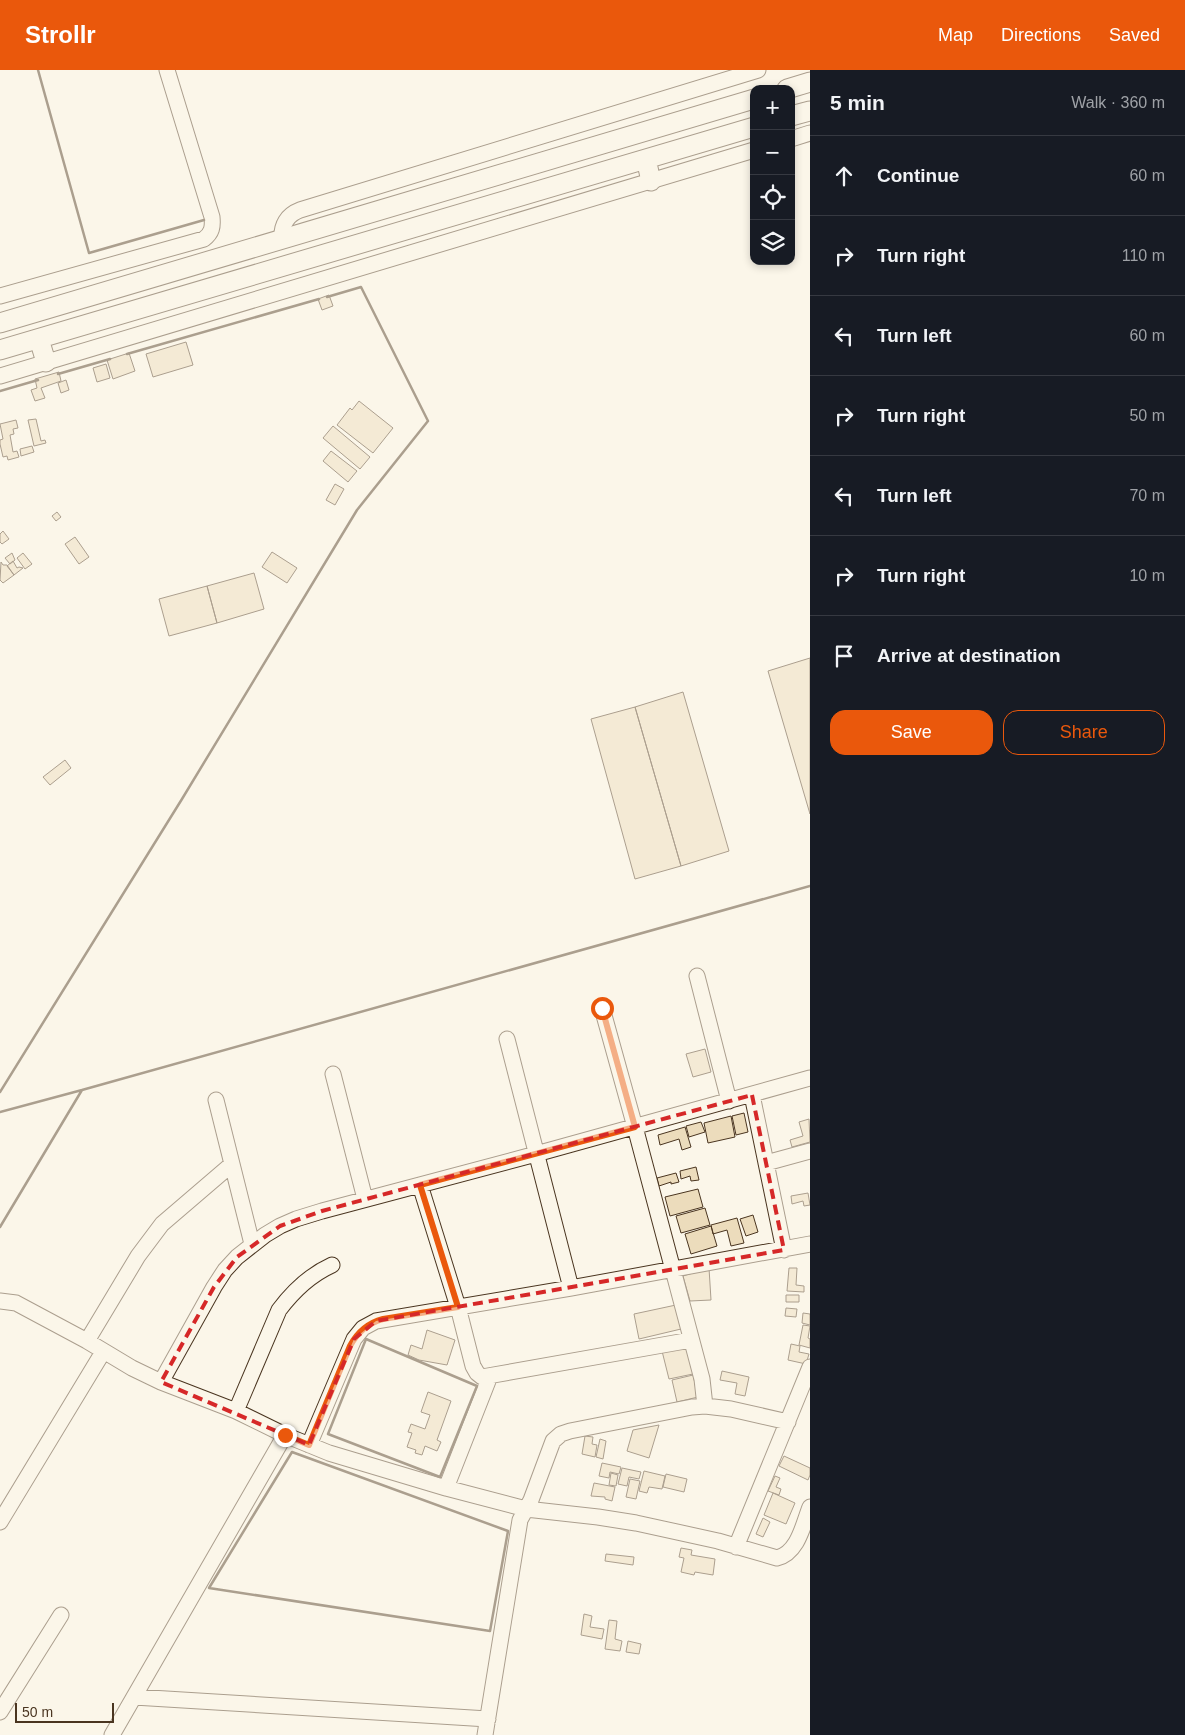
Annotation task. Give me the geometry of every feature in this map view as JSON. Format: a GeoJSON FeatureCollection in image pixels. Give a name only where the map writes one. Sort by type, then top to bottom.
{"type":"FeatureCollection","features":[{"type":"Feature","properties":{"kind":"main road"},"geometry":{"type":"LineString","coordinates":[[795,87],[810,82]]}},
{"type":"Feature","properties":{"kind":"main road"},"geometry":{"type":"LineString","coordinates":[[0,323],[750,100]]}},
{"type":"Feature","properties":{"kind":"main road"},"geometry":{"type":"LineString","coordinates":[[795,115],[810,110]]}},
{"type":"Feature","properties":{"kind":"main road"},"geometry":{"type":"LineString","coordinates":[[0,350],[750,128]]}},
{"type":"Feature","properties":{"kind":"main road"},"geometry":{"type":"LineString","coordinates":[[646,159],[651,181]]}},
{"type":"Feature","properties":{"kind":"main road"},"geometry":{"type":"LineString","coordinates":[[39,339],[46,362]]}},
{"type":"Feature","properties":{"kind":"street"},"geometry":{"type":"LineString","coordinates":[[0,296],[204,239],[208,235],[213,224],[212,217],[166,70]]}},
{"type":"Feature","properties":{"kind":"street"},"geometry":{"type":"LineString","coordinates":[[282,239],[285,221],[294,212],[758,70]]}},
{"type":"Feature","properties":{"kind":"street"},"geometry":{"type":"LineString","coordinates":[[795,138],[810,133]]}},
{"type":"Feature","properties":{"kind":"street"},"geometry":{"type":"LineString","coordinates":[[0,376],[750,151]]}},
{"type":"Feature","properties":{"kind":"street"},"geometry":{"type":"LineString","coordinates":[[697,976],[730,1101]]}},
{"type":"Feature","properties":{"kind":"street"},"geometry":{"type":"LineString","coordinates":[[602,1008],[702,1379],[705,1406]]}},
{"type":"Feature","properties":{"kind":"street"},"geometry":{"type":"LineString","coordinates":[[507,1039],[571,1288]]}},
{"type":"Feature","properties":{"kind":"street"},"geometry":{"type":"LineString","coordinates":[[333,1074],[365,1199]]}},
{"type":"Feature","properties":{"kind":"street"},"geometry":{"type":"LineString","coordinates":[[161,1382],[225,1270],[252,1244],[296,1218],[810,1078]]}},
{"type":"Feature","properties":{"kind":"street"},"geometry":{"type":"LineString","coordinates":[[752,1095],[784,1250]]}},
{"type":"Feature","properties":{"kind":"street"},"geometry":{"type":"LineString","coordinates":[[216,1100],[252,1244]]}},
{"type":"Feature","properties":{"kind":"street"},"geometry":{"type":"LineString","coordinates":[[766,1163],[810,1151]]}},
{"type":"Feature","properties":{"kind":"street"},"geometry":{"type":"LineString","coordinates":[[87,1341],[138,1256],[162,1224],[232,1164]]}},
{"type":"Feature","properties":{"kind":"street"},"geometry":{"type":"LineString","coordinates":[[420,1185],[458,1307],[473,1366],[482,1377],[691,1340]]}},
{"type":"Feature","properties":{"kind":"street"},"geometry":{"type":"LineString","coordinates":[[309,1445],[350,1346],[358,1333],[376,1321],[673,1270],[810,1244]]}},
{"type":"Feature","properties":{"kind":"street"},"geometry":{"type":"LineString","coordinates":[[236,1411],[280,1310],[287,1299],[308,1279],[332,1265]]}},
{"type":"Feature","properties":{"kind":"street"},"geometry":{"type":"LineString","coordinates":[[0,1301],[16,1303],[161,1382],[236,1411],[309,1445],[446,1488],[526,1509],[636,1523],[736,1547],[772,1558],[785,1556],[794,1547],[810,1507]]}},
{"type":"Feature","properties":{"kind":"street"},"geometry":{"type":"LineString","coordinates":[[0,1522],[103,1352]]}},
{"type":"Feature","properties":{"kind":"street"},"geometry":{"type":"LineString","coordinates":[[736,1547],[810,1367]]}},
{"type":"Feature","properties":{"kind":"street"},"geometry":{"type":"LineString","coordinates":[[446,1488],[490,1376]]}},
{"type":"Feature","properties":{"kind":"street"},"geometry":{"type":"LineString","coordinates":[[485,1735],[520,1520],[531,1500],[553,1441],[561,1434],[679,1409],[705,1406],[731,1409],[788,1422]]}},
{"type":"Feature","properties":{"kind":"street"},"geometry":{"type":"LineString","coordinates":[[112,1735],[285,1435]]}},
{"type":"Feature","properties":{"kind":"street"},"geometry":{"type":"LineString","coordinates":[[0,1712],[61,1615]]}},
{"type":"Feature","properties":{"kind":"street"},"geometry":{"type":"LineString","coordinates":[[134,1697],[488,1719]]}},
{"type":"Feature","properties":{"kind":"highlighted area"},"geometry":{"type":"Polygon","coordinates":[[[752,1095],[784,1250],[376,1321],[354,1339],[309,1445],[161,1382],[214,1287],[237,1257],[280,1226],[322,1211],[752,1095]]]}},
{"type":"Feature","properties":{"kind":"building"},"geometry":{"type":"Polygon","coordinates":[[[329,295],[333,306],[322,310],[318,299],[329,295]]]}},
{"type":"Feature","properties":{"kind":"building"},"geometry":{"type":"Polygon","coordinates":[[[186,342],[193,365],[153,377],[146,354],[186,342]]]}},
{"type":"Feature","properties":{"kind":"building"},"geometry":{"type":"Polygon","coordinates":[[[129,353],[135,371],[113,379],[107,360],[129,353]]]}},
{"type":"Feature","properties":{"kind":"building"},"geometry":{"type":"Polygon","coordinates":[[[106,364],[110,378],[97,382],[93,368],[106,364]]]}},
{"type":"Feature","properties":{"kind":"building"},"geometry":{"type":"Polygon","coordinates":[[[59,372],[61,381],[41,388],[45,398],[35,401],[31,390],[37,388],[35,379],[59,372]]]}},
{"type":"Feature","properties":{"kind":"building"},"geometry":{"type":"Polygon","coordinates":[[[66,380],[69,390],[61,393],[58,383],[66,380]]]}},
{"type":"Feature","properties":{"kind":"building"},"geometry":{"type":"Polygon","coordinates":[[[359,401],[393,428],[373,453],[337,425],[350,408],[352,410],[359,401]]]}},
{"type":"Feature","properties":{"kind":"building"},"geometry":{"type":"Polygon","coordinates":[[[36,419],[41,441],[45,440],[46,443],[34,446],[28,420],[36,419]]]}},
{"type":"Feature","properties":{"kind":"building"},"geometry":{"type":"Polygon","coordinates":[[[16,420],[18,428],[13,429],[14,434],[10,435],[13,452],[17,451],[19,457],[8,460],[7,456],[3,457],[0,444],[0,440],[3,439],[0,424],[16,420]]]}},
{"type":"Feature","properties":{"kind":"building"},"geometry":{"type":"Polygon","coordinates":[[[333,426],[370,457],[360,469],[323,438],[333,426]]]}},
{"type":"Feature","properties":{"kind":"building"},"geometry":{"type":"Polygon","coordinates":[[[32,446],[34,452],[21,456],[20,449],[32,446]]]}},
{"type":"Feature","properties":{"kind":"building"},"geometry":{"type":"Polygon","coordinates":[[[331,451],[357,471],[348,482],[323,461],[331,451]]]}},
{"type":"Feature","properties":{"kind":"building"},"geometry":{"type":"Polygon","coordinates":[[[335,484],[344,489],[335,505],[326,500],[335,484]]]}},
{"type":"Feature","properties":{"kind":"building"},"geometry":{"type":"Polygon","coordinates":[[[57,512],[61,517],[56,521],[52,516],[57,512]]]}},
{"type":"Feature","properties":{"kind":"building"},"geometry":{"type":"Polygon","coordinates":[[[3,531],[9,539],[2,544],[0,542],[0,534],[3,531]]]}},
{"type":"Feature","properties":{"kind":"building"},"geometry":{"type":"Polygon","coordinates":[[[75,537],[89,557],[79,564],[65,544],[75,537]]]}},
{"type":"Feature","properties":{"kind":"building"},"geometry":{"type":"Polygon","coordinates":[[[272,552],[297,568],[287,583],[262,567],[272,552]]]}},
{"type":"Feature","properties":{"kind":"building"},"geometry":{"type":"Polygon","coordinates":[[[12,553],[15,560],[10,564],[5,558],[12,553]]]}},
{"type":"Feature","properties":{"kind":"building"},"geometry":{"type":"Polygon","coordinates":[[[23,553],[32,564],[25,569],[17,558],[23,553]]]}},
{"type":"Feature","properties":{"kind":"building"},"geometry":{"type":"Polygon","coordinates":[[[13,561],[17,568],[23,568],[14,575],[7,566],[13,561]]]}},
{"type":"Feature","properties":{"kind":"building"},"geometry":{"type":"Polygon","coordinates":[[[1,562],[3,565],[7,565],[14,575],[3,583],[0,580],[1,562]]]}},
{"type":"Feature","properties":{"kind":"building"},"geometry":{"type":"Polygon","coordinates":[[[254,573],[264,609],[217,623],[207,586],[254,573]]]}},
{"type":"Feature","properties":{"kind":"building"},"geometry":{"type":"Polygon","coordinates":[[[207,586],[217,623],[169,636],[159,599],[207,586]]]}},
{"type":"Feature","properties":{"kind":"building"},"geometry":{"type":"Polygon","coordinates":[[[810,658],[810,814],[768,671],[810,658]]]}},
{"type":"Feature","properties":{"kind":"building"},"geometry":{"type":"Polygon","coordinates":[[[683,692],[729,851],[681,866],[635,707],[683,692]]]}},
{"type":"Feature","properties":{"kind":"building"},"geometry":{"type":"Polygon","coordinates":[[[635,707],[681,866],[635,879],[591,719],[635,707]]]}},
{"type":"Feature","properties":{"kind":"building"},"geometry":{"type":"Polygon","coordinates":[[[65,760],[71,768],[50,785],[43,777],[65,760]]]}},
{"type":"Feature","properties":{"kind":"building"},"geometry":{"type":"Polygon","coordinates":[[[705,1049],[711,1072],[693,1077],[686,1054],[705,1049]]]}},
{"type":"Feature","properties":{"kind":"building"},"geometry":{"type":"Polygon","coordinates":[[[744,1113],[748,1132],[736,1135],[732,1116],[744,1113]]]}},
{"type":"Feature","properties":{"kind":"building"},"geometry":{"type":"Polygon","coordinates":[[[731,1116],[735,1137],[708,1143],[704,1123],[731,1116]]]}},
{"type":"Feature","properties":{"kind":"building"},"geometry":{"type":"Polygon","coordinates":[[[809,1119],[810,1142],[792,1147],[790,1140],[803,1136],[799,1122],[809,1119]]]}},
{"type":"Feature","properties":{"kind":"building"},"geometry":{"type":"Polygon","coordinates":[[[701,1122],[705,1132],[689,1137],[686,1126],[701,1122]]]}},
{"type":"Feature","properties":{"kind":"building"},"geometry":{"type":"Polygon","coordinates":[[[685,1127],[691,1147],[682,1150],[679,1139],[660,1145],[658,1135],[685,1127]]]}},
{"type":"Feature","properties":{"kind":"building"},"geometry":{"type":"Polygon","coordinates":[[[696,1167],[699,1180],[691,1181],[690,1176],[681,1179],[680,1171],[696,1167]]]}},
{"type":"Feature","properties":{"kind":"building"},"geometry":{"type":"Polygon","coordinates":[[[676,1173],[679,1182],[671,1184],[671,1182],[659,1186],[657,1178],[676,1173]]]}},
{"type":"Feature","properties":{"kind":"building"},"geometry":{"type":"Polygon","coordinates":[[[698,1189],[703,1207],[670,1216],[665,1197],[698,1189]]]}},
{"type":"Feature","properties":{"kind":"building"},"geometry":{"type":"Polygon","coordinates":[[[808,1193],[810,1205],[804,1206],[803,1201],[792,1204],[791,1196],[808,1193]]]}},
{"type":"Feature","properties":{"kind":"building"},"geometry":{"type":"Polygon","coordinates":[[[705,1208],[710,1225],[681,1233],[676,1216],[705,1208]]]}},
{"type":"Feature","properties":{"kind":"building"},"geometry":{"type":"Polygon","coordinates":[[[753,1215],[758,1232],[746,1236],[740,1219],[753,1215]]]}},
{"type":"Feature","properties":{"kind":"building"},"geometry":{"type":"Polygon","coordinates":[[[737,1218],[744,1243],[731,1246],[727,1230],[713,1234],[711,1225],[737,1218]]]}},
{"type":"Feature","properties":{"kind":"building"},"geometry":{"type":"Polygon","coordinates":[[[711,1226],[717,1246],[691,1254],[685,1234],[711,1226]]]}},
{"type":"Feature","properties":{"kind":"building"},"geometry":{"type":"Polygon","coordinates":[[[709,1268],[711,1300],[690,1301],[683,1276],[709,1268]]]}},
{"type":"Feature","properties":{"kind":"building"},"geometry":{"type":"Polygon","coordinates":[[[789,1268],[797,1268],[796,1285],[804,1286],[804,1292],[787,1291],[789,1268]]]}},
{"type":"Feature","properties":{"kind":"building"},"geometry":{"type":"Polygon","coordinates":[[[786,1295],[799,1295],[799,1302],[786,1302],[786,1295]]]}},
{"type":"Feature","properties":{"kind":"building"},"geometry":{"type":"Polygon","coordinates":[[[676,1305],[681,1329],[639,1339],[634,1314],[676,1305]]]}},
{"type":"Feature","properties":{"kind":"building"},"geometry":{"type":"Polygon","coordinates":[[[786,1308],[797,1309],[796,1317],[785,1316],[786,1308]]]}},
{"type":"Feature","properties":{"kind":"building"},"geometry":{"type":"Polygon","coordinates":[[[803,1313],[810,1314],[810,1325],[802,1323],[803,1313]]]}},
{"type":"Feature","properties":{"kind":"building"},"geometry":{"type":"Polygon","coordinates":[[[803,1325],[810,1326],[808,1338],[810,1339],[810,1348],[799,1345],[803,1325]]]}},
{"type":"Feature","properties":{"kind":"building"},"geometry":{"type":"Polygon","coordinates":[[[427,1330],[455,1340],[447,1365],[419,1360],[408,1355],[411,1345],[422,1349],[427,1330]]]}},
{"type":"Feature","properties":{"kind":"building"},"geometry":{"type":"Polygon","coordinates":[[[791,1344],[800,1346],[799,1352],[809,1354],[806,1364],[788,1360],[791,1344]]]}},
{"type":"Feature","properties":{"kind":"building"},"geometry":{"type":"Polygon","coordinates":[[[687,1346],[693,1374],[669,1379],[662,1351],[687,1346]]]}},
{"type":"Feature","properties":{"kind":"building"},"geometry":{"type":"Polygon","coordinates":[[[722,1371],[749,1377],[745,1396],[735,1394],[737,1383],[720,1380],[722,1371]]]}},
{"type":"Feature","properties":{"kind":"building"},"geometry":{"type":"Polygon","coordinates":[[[693,1375],[698,1397],[677,1402],[672,1380],[693,1375]]]}},
{"type":"Feature","properties":{"kind":"building"},"geometry":{"type":"Polygon","coordinates":[[[428,1392],[451,1401],[437,1440],[441,1442],[437,1451],[425,1446],[422,1455],[415,1453],[416,1450],[407,1447],[412,1433],[408,1432],[411,1424],[425,1429],[430,1415],[421,1412],[428,1392]]]}},
{"type":"Feature","properties":{"kind":"building"},"geometry":{"type":"Polygon","coordinates":[[[659,1425],[649,1458],[627,1451],[633,1430],[659,1425]]]}},
{"type":"Feature","properties":{"kind":"building"},"geometry":{"type":"Polygon","coordinates":[[[585,1436],[593,1437],[592,1444],[597,1445],[595,1457],[582,1454],[585,1436]]]}},
{"type":"Feature","properties":{"kind":"building"},"geometry":{"type":"Polygon","coordinates":[[[600,1439],[606,1441],[603,1459],[596,1457],[600,1439]]]}},
{"type":"Feature","properties":{"kind":"building"},"geometry":{"type":"Polygon","coordinates":[[[784,1456],[810,1468],[808,1480],[779,1466],[784,1456]]]}},
{"type":"Feature","properties":{"kind":"building"},"geometry":{"type":"Polygon","coordinates":[[[602,1463],[621,1467],[619,1474],[610,1472],[609,1478],[599,1476],[602,1463]]]}},
{"type":"Feature","properties":{"kind":"building"},"geometry":{"type":"Polygon","coordinates":[[[622,1468],[641,1472],[639,1479],[629,1477],[627,1486],[618,1484],[622,1468]]]}},
{"type":"Feature","properties":{"kind":"building"},"geometry":{"type":"Polygon","coordinates":[[[644,1471],[665,1476],[662,1489],[649,1487],[647,1493],[639,1491],[644,1471]]]}},
{"type":"Feature","properties":{"kind":"building"},"geometry":{"type":"Polygon","coordinates":[[[611,1473],[618,1475],[616,1486],[609,1485],[611,1473]]]}},
{"type":"Feature","properties":{"kind":"building"},"geometry":{"type":"Polygon","coordinates":[[[666,1474],[687,1479],[684,1492],[663,1487],[666,1474]]]}},
{"type":"Feature","properties":{"kind":"building"},"geometry":{"type":"Polygon","coordinates":[[[775,1476],[780,1478],[776,1487],[781,1489],[779,1495],[768,1491],[775,1476]]]}},
{"type":"Feature","properties":{"kind":"building"},"geometry":{"type":"Polygon","coordinates":[[[630,1479],[640,1481],[636,1499],[626,1497],[630,1479]]]}},
{"type":"Feature","properties":{"kind":"building"},"geometry":{"type":"Polygon","coordinates":[[[594,1483],[615,1487],[612,1501],[605,1499],[605,1497],[591,1496],[594,1483]]]}},
{"type":"Feature","properties":{"kind":"building"},"geometry":{"type":"Polygon","coordinates":[[[773,1493],[795,1503],[786,1524],[764,1515],[773,1493]]]}},
{"type":"Feature","properties":{"kind":"building"},"geometry":{"type":"Polygon","coordinates":[[[763,1518],[770,1522],[763,1537],[756,1534],[763,1518]]]}},
{"type":"Feature","properties":{"kind":"building"},"geometry":{"type":"Polygon","coordinates":[[[681,1548],[692,1550],[691,1555],[715,1559],[713,1575],[695,1572],[694,1575],[681,1572],[684,1558],[679,1557],[681,1548]]]}},
{"type":"Feature","properties":{"kind":"building"},"geometry":{"type":"Polygon","coordinates":[[[606,1554],[634,1557],[633,1565],[605,1561],[606,1554]]]}},
{"type":"Feature","properties":{"kind":"building"},"geometry":{"type":"Polygon","coordinates":[[[584,1614],[592,1616],[590,1627],[604,1629],[602,1639],[581,1635],[584,1614]]]}},
{"type":"Feature","properties":{"kind":"building"},"geometry":{"type":"Polygon","coordinates":[[[609,1620],[617,1621],[615,1639],[622,1641],[620,1651],[605,1649],[609,1620]]]}},
{"type":"Feature","properties":{"kind":"building"},"geometry":{"type":"Polygon","coordinates":[[[628,1641],[641,1644],[639,1654],[626,1652],[628,1641]]]}},
{"type":"Feature","properties":{"kind":"wall"},"geometry":{"type":"LineString","coordinates":[[38,70],[89,253],[204,220]]}},
{"type":"Feature","properties":{"kind":"wall"},"geometry":{"type":"LineString","coordinates":[[0,1092],[182,799],[357,510],[428,421],[361,287],[327,297]]}},
{"type":"Feature","properties":{"kind":"wall"},"geometry":{"type":"LineString","coordinates":[[127,354],[319,299]]}},
{"type":"Feature","properties":{"kind":"wall"},"geometry":{"type":"LineString","coordinates":[[58,374],[110,359]]}},
{"type":"Feature","properties":{"kind":"wall"},"geometry":{"type":"LineString","coordinates":[[0,391],[38,380]]}},
{"type":"Feature","properties":{"kind":"wall"},"geometry":{"type":"LineString","coordinates":[[82,1090],[810,886]]}},
{"type":"Feature","properties":{"kind":"wall"},"geometry":{"type":"LineString","coordinates":[[0,1112],[82,1090],[0,1227]]}},
{"type":"Feature","properties":{"kind":"wall"},"geometry":{"type":"LineString","coordinates":[[366,1339],[477,1386],[440,1477],[328,1434],[366,1339]]}},
{"type":"Feature","properties":{"kind":"wall"},"geometry":{"type":"LineString","coordinates":[[292,1452],[508,1531],[490,1631],[209,1588],[292,1452]]}},
{"type":"Feature","properties":{"kind":"route"},"geometry":{"type":"LineString","coordinates":[[285,1435],[309,1445],[350,1346],[358,1333],[364,1328],[383,1319],[458,1307],[420,1185],[635,1127],[602,1008]]}}]}
